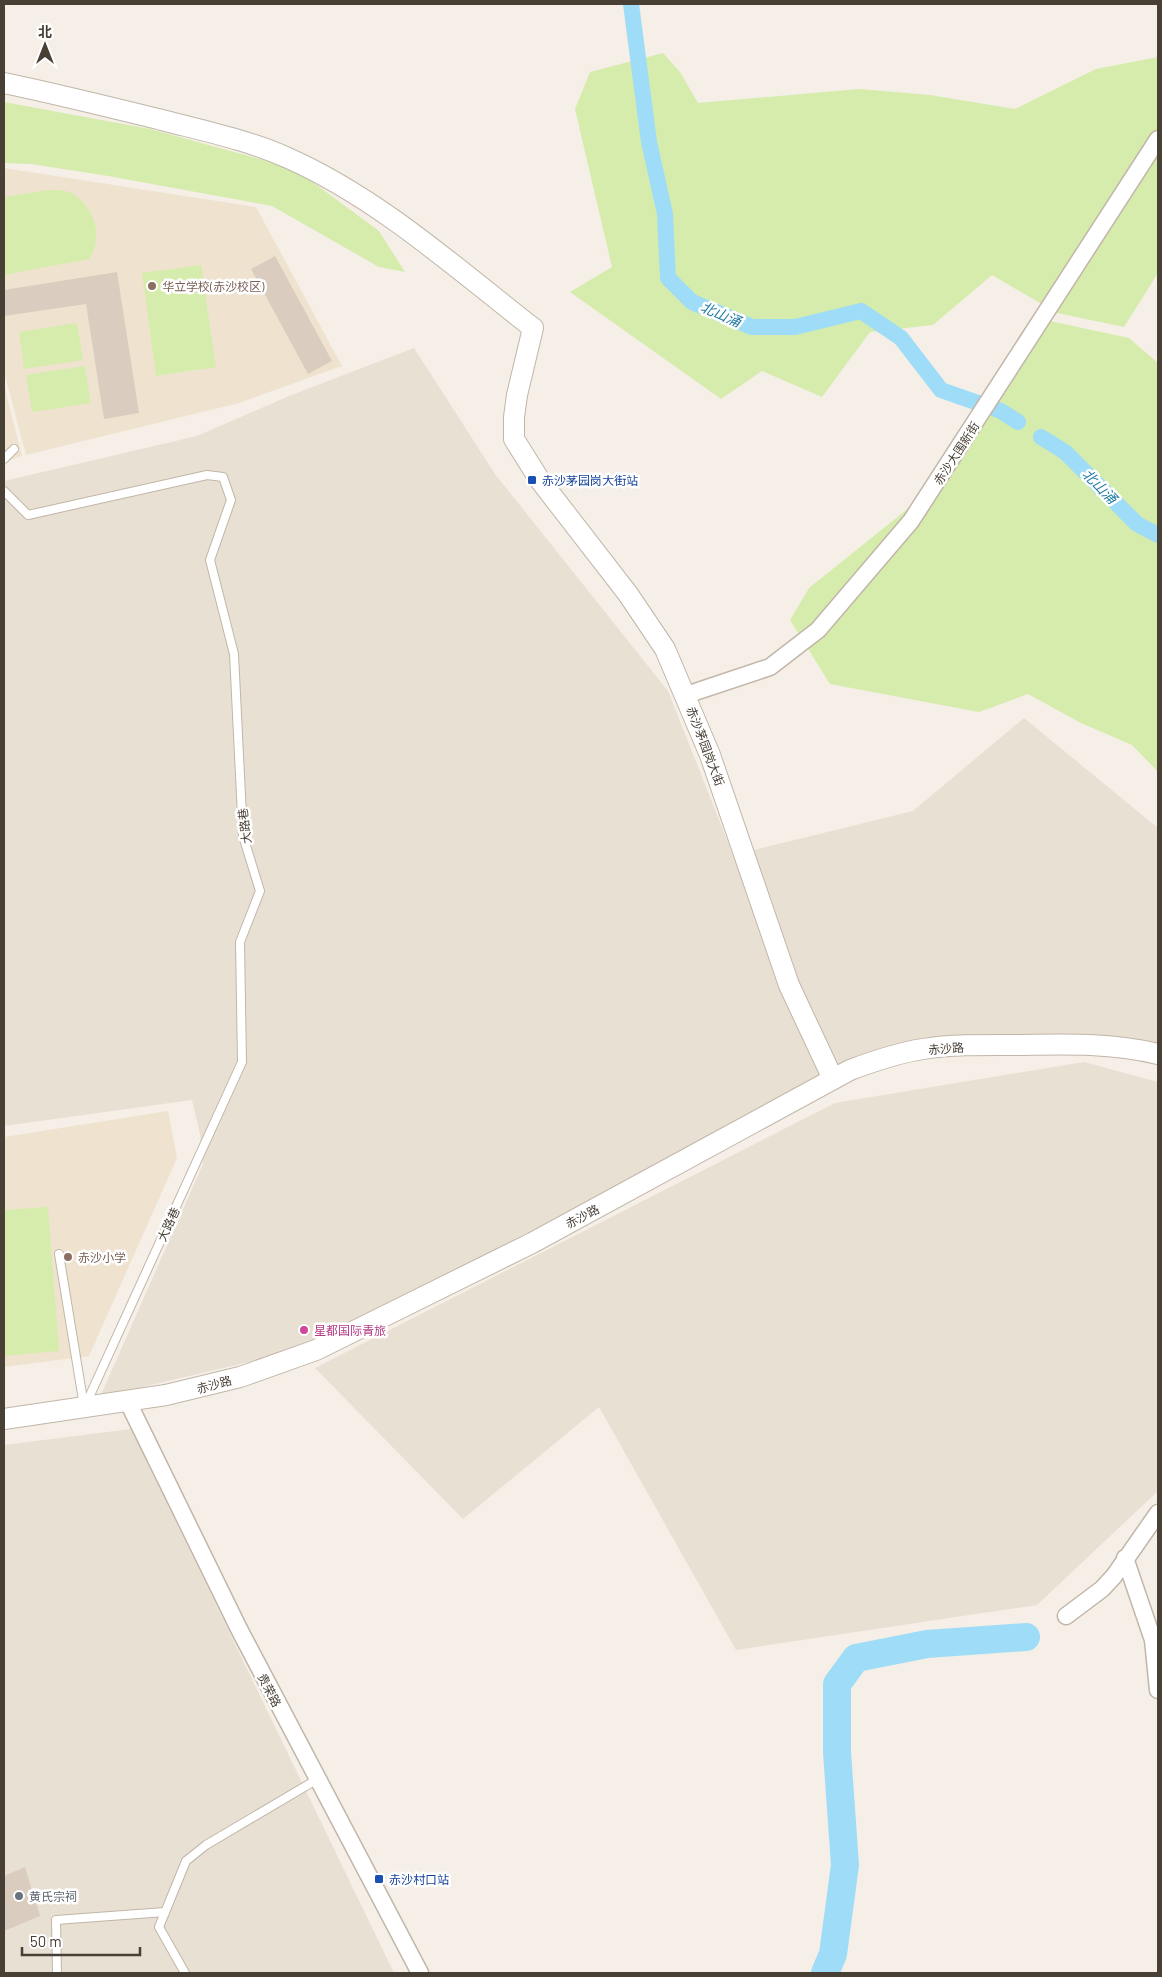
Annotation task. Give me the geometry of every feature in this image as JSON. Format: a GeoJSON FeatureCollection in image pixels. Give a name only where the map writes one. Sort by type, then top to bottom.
{"type":"FeatureCollection","features":[{"type":"Feature","properties":{"kind":"street","name":"赤沙茅园岗大街"},"geometry":{"type":"LineString","coordinates":[[4,83],[218,134],[261,147],[310,169],[415,236],[464,271],[533,328],[514,417],[514,439],[539,479],[650,623],[665,649],[686,695],[751,869],[789,985],[834,1079]]}},
{"type":"Feature","properties":{"kind":"street","name":"赤沙大围新街"},"geometry":{"type":"LineString","coordinates":[[686,695],[770,667],[811,635],[911,521],[1158,140]]}},
{"type":"Feature","properties":{"kind":"street","name":"赤沙路"},"geometry":{"type":"LineString","coordinates":[[4,1419],[128,1402],[175,1393],[240,1377],[279,1364],[358,1331],[540,1239],[850,1070],[886,1057],[924,1049],[955,1046],[1092,1044],[1128,1046],[1158,1054]]}},
{"type":"Feature","properties":{"kind":"street","name":"贵荣路"},"geometry":{"type":"LineString","coordinates":[[128,1402],[239,1629],[316,1780],[420,1973]]}},
{"type":"Feature","properties":{"kind":"street"},"geometry":{"type":"LineString","coordinates":[[1066,1616],[1102,1589],[1114,1576],[1158,1513]]}},
{"type":"Feature","properties":{"kind":"street"},"geometry":{"type":"LineString","coordinates":[[1125,1558],[1153,1640],[1158,1690]]}},
{"type":"Feature","properties":{"kind":"lane"},"geometry":{"type":"LineString","coordinates":[[4,459],[14,449]]}},
{"type":"Feature","properties":{"kind":"lane","name":"大路巷"},"geometry":{"type":"LineString","coordinates":[[4,491],[28,516],[207,475],[223,477],[231,500],[210,560],[234,654],[243,836],[260,891],[240,942],[242,1062],[84,1408]]}},
{"type":"Feature","properties":{"kind":"lane"},"geometry":{"type":"LineString","coordinates":[[59,1254],[84,1408]]}},
{"type":"Feature","properties":{"kind":"lane"},"geometry":{"type":"LineString","coordinates":[[185,1973],[159,1926],[186,1861],[206,1845],[316,1780]]}},
{"type":"Feature","properties":{"kind":"lane"},"geometry":{"type":"LineString","coordinates":[[58,1973],[56,1920],[165,1912]]}},
{"type":"Feature","properties":{"kind":"shaded area","name":"华立学校(赤沙校区)"},"geometry":{"type":"Polygon","coordinates":[[[4,168],[256,207],[342,366],[239,403],[26,455],[4,372],[4,168]]]}},
{"type":"Feature","properties":{"kind":"shaded area"},"geometry":{"type":"Polygon","coordinates":[[[414,348],[495,474],[668,691],[733,855],[913,811],[1024,718],[1158,828],[1158,1043],[1090,1034],[894,1044],[809,1083],[312,1347],[100,1397],[203,1164],[200,1134],[192,1100],[4,1126],[4,481],[197,436],[289,396],[414,348]]]}},
{"type":"Feature","properties":{"kind":"shaded area"},"geometry":{"type":"Polygon","coordinates":[[[4,385],[22,456],[4,462],[4,385]]]}},
{"type":"Feature","properties":{"kind":"shaded area"},"geometry":{"type":"Polygon","coordinates":[[[1084,1062],[1158,1082],[1158,1491],[1037,1605],[736,1650],[599,1407],[463,1519],[315,1368],[835,1103],[1084,1062]]]}},
{"type":"Feature","properties":{"kind":"shaded area","name":"赤沙小学"},"geometry":{"type":"Polygon","coordinates":[[[168,1111],[177,1158],[89,1356],[4,1367],[4,1137],[168,1111]]]}},
{"type":"Feature","properties":{"kind":"shaded area"},"geometry":{"type":"Polygon","coordinates":[[[131,1429],[394,1973],[4,1973],[4,1445],[131,1429]]]}},
{"type":"Feature","properties":{"kind":"green space"},"geometry":{"type":"Polygon","coordinates":[[[663,53],[680,72],[698,103],[859,89],[930,95],[1015,109],[1096,69],[1158,57],[1158,273],[1124,327],[1057,313],[992,275],[933,325],[870,332],[822,397],[762,371],[721,399],[570,292],[612,267],[575,109],[590,72],[663,53]]]}},
{"type":"Feature","properties":{"kind":"green space"},"geometry":{"type":"Polygon","coordinates":[[[4,102],[150,129],[285,166],[307,178],[379,231],[405,272],[379,267],[272,206],[108,176],[31,164],[4,163],[4,102]]]}},
{"type":"Feature","properties":{"kind":"green space"},"geometry":{"type":"Polygon","coordinates":[[[48,190],[71,193],[86,206],[95,223],[96,242],[94,251],[89,259],[4,275],[4,197],[48,190]]]}},
{"type":"Feature","properties":{"kind":"green space"},"geometry":{"type":"Polygon","coordinates":[[[201,265],[216,367],[156,376],[142,273],[201,265]]]}},
{"type":"Feature","properties":{"kind":"green space"},"geometry":{"type":"Polygon","coordinates":[[[1050,321],[1129,338],[1158,363],[1158,772],[1132,745],[1081,723],[1028,694],[979,712],[830,684],[790,620],[809,588],[946,478],[1050,321]]]}},
{"type":"Feature","properties":{"kind":"green space"},"geometry":{"type":"Polygon","coordinates":[[[77,323],[83,360],[24,369],[19,332],[77,323]]]}},
{"type":"Feature","properties":{"kind":"green space"},"geometry":{"type":"Polygon","coordinates":[[[85,366],[91,403],[32,412],[26,375],[85,366]]]}},
{"type":"Feature","properties":{"kind":"green space"},"geometry":{"type":"Polygon","coordinates":[[[48,1207],[59,1351],[4,1356],[4,1210],[48,1207]]]}},
{"type":"Feature","properties":{"kind":"building"},"geometry":{"type":"Polygon","coordinates":[[[275,256],[332,361],[308,374],[251,269],[275,256]]]}},
{"type":"Feature","properties":{"kind":"building"},"geometry":{"type":"Polygon","coordinates":[[[117,272],[139,413],[104,419],[86,304],[4,316],[4,290],[117,272]]]}},
{"type":"Feature","properties":{"kind":"building","name":"黄氏宗祠"},"geometry":{"type":"Polygon","coordinates":[[[25,1867],[40,1916],[4,1931],[4,1876],[25,1867]]]}},
{"type":"Feature","properties":{"kind":"waterway","name":"北山涌"},"geometry":{"type":"LineString","coordinates":[[631,4],[649,142],[665,214],[668,278],[692,302],[752,327],[795,327],[861,311],[901,338],[941,390],[1001,411],[1018,422]]}},
{"type":"Feature","properties":{"kind":"waterway","name":"北山涌"},"geometry":{"type":"LineString","coordinates":[[1041,437],[1065,452],[1137,524],[1158,535]]}},
{"type":"Feature","properties":{"kind":"waterway"},"geometry":{"type":"LineString","coordinates":[[825,1973],[833,1954],[845,1865],[837,1752],[837,1684],[856,1658],[927,1644],[1026,1637]]}},
{"type":"Feature","properties":{"kind":"place","name":"华立学校(赤沙校区)"},"geometry":{"type":"Point","coordinates":[152,286]}},
{"type":"Feature","properties":{"kind":"place","name":"赤沙茅园岗大街站"},"geometry":{"type":"Point","coordinates":[532,480]}},
{"type":"Feature","properties":{"kind":"place","name":"赤沙小学"},"geometry":{"type":"Point","coordinates":[68,1257]}},
{"type":"Feature","properties":{"kind":"place","name":"星都国际青旅"},"geometry":{"type":"Point","coordinates":[304,1330]}},
{"type":"Feature","properties":{"kind":"place","name":"赤沙村口站"},"geometry":{"type":"Point","coordinates":[379,1879]}},
{"type":"Feature","properties":{"kind":"place","name":"黄氏宗祠"},"geometry":{"type":"Point","coordinates":[19,1896]}}]}
